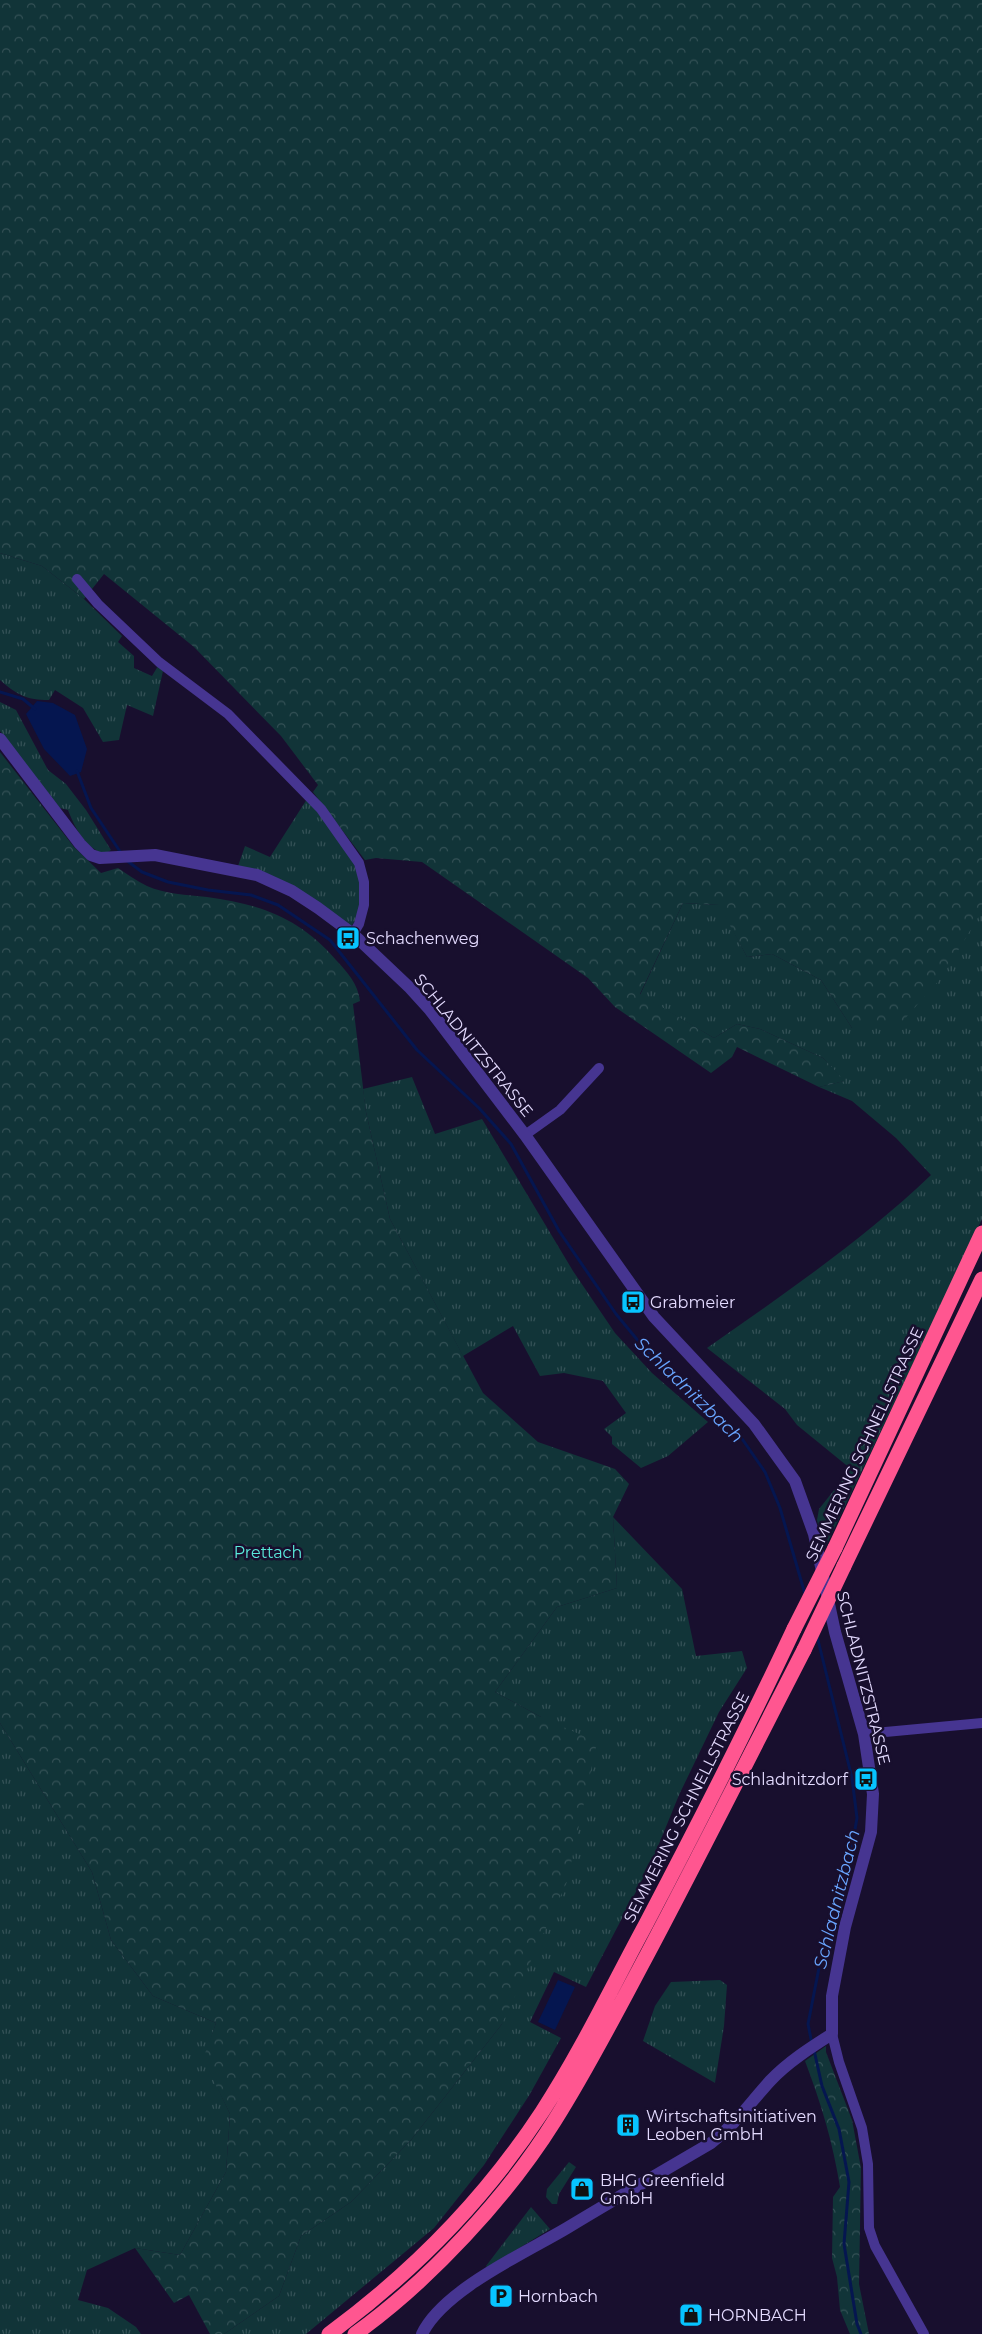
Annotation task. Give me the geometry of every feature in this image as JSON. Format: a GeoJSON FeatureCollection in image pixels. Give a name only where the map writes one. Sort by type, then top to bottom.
{"type":"FeatureCollection","features":[{"type":"Feature","properties":{"kind":"highway","name":"SEMMERING SCHNELLSTRASSE"},"geometry":{"type":"LineString","coordinates":[[329,2334],[387,2288],[454,2224],[500,2172],[542,2112],[582,2045],[748,1726],[794,1629],[836,1548],[982,1233]]}},
{"type":"Feature","properties":{"kind":"highway","name":"SEMMERING SCHNELLSTRASSE"},"geometry":{"type":"LineString","coordinates":[[359,2331],[396,2301],[457,2243],[512,2180],[555,2121],[594,2053],[680,1893],[804,1650],[982,1279]]}},
{"type":"Feature","properties":{"kind":"street"},"geometry":{"type":"LineString","coordinates":[[77,579],[98,604],[160,662],[228,714],[321,809],[359,863],[364,882],[364,905],[359,924],[353,934]]}},
{"type":"Feature","properties":{"kind":"street","name":"SCHLADNITZSTRASSE"},"geometry":{"type":"LineString","coordinates":[[0,739],[80,844],[91,855],[100,858],[155,855],[257,875],[292,891],[353,934],[410,988],[430,1010],[525,1135],[654,1317],[754,1424],[795,1481],[814,1534],[835,1632],[864,1734],[872,1775],[873,1815],[867,1852],[845,1927],[832,1996],[828,2037],[839,2062],[862,2128],[868,2164],[869,2228],[875,2246],[924,2334]]}},
{"type":"Feature","properties":{"kind":"street","name":"SCHLADNITZSTRASSE"},"geometry":{"type":"LineString","coordinates":[[525,1135],[560,1110],[599,1068]]}},
{"type":"Feature","properties":{"kind":"street"},"geometry":{"type":"LineString","coordinates":[[864,1734],[982,1723]]}},
{"type":"Feature","properties":{"kind":"street"},"geometry":{"type":"LineString","coordinates":[[422,2334],[428,2320],[480,2278],[711,2143],[738,2120],[770,2080],[803,2053],[828,2037]]}},
{"type":"Feature","properties":{"kind":"green space"},"geometry":{"type":"Polygon","coordinates":[[[0,0],[982,0],[982,911],[942,977],[902,1022],[852,1028],[821,980],[772,954],[747,957],[719,905],[683,903],[640,994],[714,1038],[737,1024],[760,1029],[823,1058],[845,1081],[819,1087],[737,1047],[732,1057],[711,1073],[615,1007],[588,978],[422,862],[376,858],[365,860],[313,792],[318,785],[281,736],[194,647],[104,574],[84,599],[42,566],[0,553],[0,0]]]}},
{"type":"Feature","properties":{"kind":"green space"},"geometry":{"type":"Polygon","coordinates":[[[0,553],[42,566],[84,599],[122,636],[118,642],[134,656],[134,668],[152,676],[158,666],[163,671],[153,716],[127,705],[119,740],[103,742],[83,708],[55,690],[49,700],[28,698],[17,693],[0,680],[0,553]]]}},
{"type":"Feature","properties":{"kind":"green space"},"geometry":{"type":"Polygon","coordinates":[[[0,702],[16,710],[48,770],[66,784],[86,810],[111,850],[105,854],[86,842],[74,824],[68,810],[60,808],[0,731],[0,702]]]}},
{"type":"Feature","properties":{"kind":"green space","name":"Prettach"},"geometry":{"type":"Polygon","coordinates":[[[0,752],[74,847],[101,873],[118,868],[154,889],[176,894],[226,900],[278,915],[308,933],[345,970],[355,984],[359,995],[360,1001],[353,1004],[366,1112],[390,1219],[483,1393],[538,1442],[615,1469],[629,1484],[613,1517],[617,1588],[557,1607],[495,1692],[541,1717],[597,1742],[567,1882],[502,2024],[411,2140],[351,2202],[301,2236],[279,2296],[224,2334],[210,2334],[189,2295],[174,2303],[135,2248],[180,2255],[226,2172],[230,2114],[203,2059],[216,2023],[153,1996],[111,1940],[92,1872],[0,1723],[0,752]]]}},
{"type":"Feature","properties":{"kind":"green space"},"geometry":{"type":"Polygon","coordinates":[[[307,799],[346,847],[360,870],[362,896],[358,914],[351,926],[238,866],[245,846],[270,857],[307,799]]]}},
{"type":"Feature","properties":{"kind":"green space"},"geometry":{"type":"Polygon","coordinates":[[[683,903],[720,905],[747,957],[772,954],[821,980],[852,1028],[982,911],[982,1219],[824,1550],[817,1520],[819,1509],[851,1469],[797,1425],[785,1409],[707,1348],[851,1244],[931,1175],[896,1138],[852,1101],[819,1087],[844,1081],[823,1058],[760,1029],[737,1024],[714,1038],[640,995],[683,903]]]}},
{"type":"Feature","properties":{"kind":"green space"},"geometry":{"type":"Polygon","coordinates":[[[412,1077],[435,1134],[482,1119],[573,1271],[615,1333],[652,1373],[708,1422],[668,1456],[641,1468],[612,1444],[612,1437],[604,1429],[626,1413],[603,1381],[564,1373],[540,1376],[513,1326],[463,1356],[390,1219],[366,1112],[363,1089],[412,1077]]]}},
{"type":"Feature","properties":{"kind":"green space"},"geometry":{"type":"Polygon","coordinates":[[[613,1517],[682,1589],[696,1656],[742,1651],[747,1668],[719,1712],[679,1795],[652,1861],[586,1987],[554,1972],[530,2022],[561,2038],[530,2094],[484,2165],[434,2228],[306,2334],[224,2334],[279,2296],[301,2236],[351,2202],[411,2140],[502,2024],[541,1717],[495,1692],[557,1607],[617,1588],[613,1517]]]}},
{"type":"Feature","properties":{"kind":"green space"},"geometry":{"type":"Polygon","coordinates":[[[0,1723],[92,1872],[111,1940],[153,1996],[216,2023],[204,2059],[230,2114],[226,2172],[180,2255],[135,2248],[87,2270],[78,2300],[108,2308],[136,2327],[141,2334],[0,2334],[0,1723]]]}},
{"type":"Feature","properties":{"kind":"green space"},"geometry":{"type":"Polygon","coordinates":[[[720,1980],[727,1985],[724,2026],[715,2083],[643,2041],[655,2006],[671,1982],[720,1980]]]}},
{"type":"Feature","properties":{"kind":"green space"},"geometry":{"type":"Polygon","coordinates":[[[826,2046],[826,2052],[852,2120],[861,2168],[859,2284],[869,2334],[850,2334],[840,2310],[837,2277],[832,2258],[833,2197],[840,2187],[826,2123],[805,2061],[826,2046]]]}},
{"type":"Feature","properties":{"kind":"green space"},"geometry":{"type":"Polygon","coordinates":[[[569,2162],[576,2167],[559,2194],[557,2204],[552,2204],[546,2197],[547,2189],[569,2162]]]}},
{"type":"Feature","properties":{"kind":"green space"},"geometry":{"type":"Polygon","coordinates":[[[531,2207],[550,2229],[487,2268],[486,2266],[531,2207]]]}},
{"type":"Feature","properties":{"kind":"shaded area"},"geometry":{"type":"Polygon","coordinates":[[[37,701],[53,703],[75,715],[87,749],[81,772],[70,776],[44,749],[26,714],[37,701]]]}},
{"type":"Feature","properties":{"kind":"shaded area"},"geometry":{"type":"Polygon","coordinates":[[[558,1980],[575,1987],[555,2030],[538,2022],[558,1980]]]}},
{"type":"Feature","properties":{"kind":"waterway","name":"Schladnitzbach"},"geometry":{"type":"LineString","coordinates":[[0,692],[23,699],[35,709]]}},
{"type":"Feature","properties":{"kind":"waterway","name":"Schladnitzbach"},"geometry":{"type":"LineString","coordinates":[[77,771],[91,808],[121,853]]}},
{"type":"Feature","properties":{"kind":"waterway","name":"Schladnitzbach"},"geometry":{"type":"LineString","coordinates":[[126,860],[142,872],[168,882],[208,890],[251,895],[278,905],[330,940],[417,1050],[479,1108],[511,1144],[559,1231],[616,1314],[649,1354],[738,1433],[765,1472],[780,1508],[805,1594]]}},
{"type":"Feature","properties":{"kind":"waterway","name":"Schladnitzbach"},"geometry":{"type":"LineString","coordinates":[[812,2044],[808,2024],[827,1927],[851,1852],[857,1818],[852,1778],[817,1636]]}},
{"type":"Feature","properties":{"kind":"waterway","name":"Schladnitzbach"},"geometry":{"type":"LineString","coordinates":[[814,2050],[822,2086],[839,2129],[849,2182],[844,2244],[857,2324],[861,2334]]}},
{"type":"Feature","properties":{"kind":"place","name":"Schachenweg"},"geometry":{"type":"Point","coordinates":[348,938]}},
{"type":"Feature","properties":{"kind":"place","name":"Grabmeier"},"geometry":{"type":"Point","coordinates":[633,1302]}},
{"type":"Feature","properties":{"kind":"place","name":"Schladnitzdorf"},"geometry":{"type":"Point","coordinates":[866,1779]}},
{"type":"Feature","properties":{"kind":"place","name":"Wirtschaftsinitiativen Leoben GmbH"},"geometry":{"type":"Point","coordinates":[628,2125]}},
{"type":"Feature","properties":{"kind":"place","name":"BHG Greenfield GmbH"},"geometry":{"type":"Point","coordinates":[582,2189]}},
{"type":"Feature","properties":{"kind":"place","name":"Hornbach"},"geometry":{"type":"Point","coordinates":[501,2296]}},
{"type":"Feature","properties":{"kind":"place","name":"HORNBACH"},"geometry":{"type":"Point","coordinates":[691,2315]}}]}
